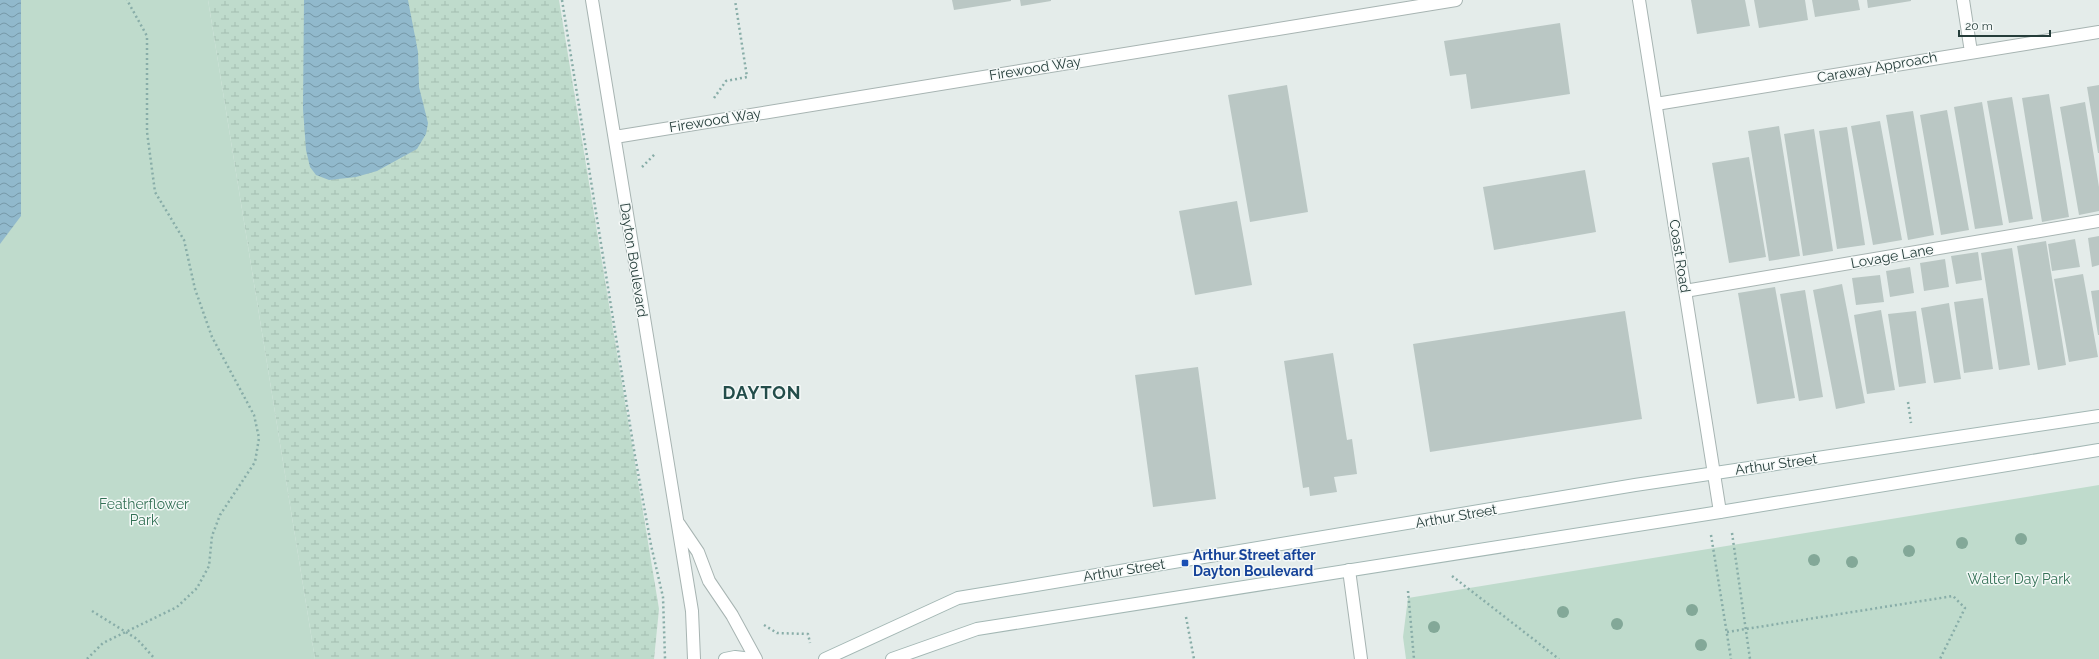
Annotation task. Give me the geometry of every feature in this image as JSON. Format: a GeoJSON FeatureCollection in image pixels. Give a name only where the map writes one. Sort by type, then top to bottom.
{"type":"FeatureCollection","features":[{"type":"Feature","properties":{"kind":"street","name":"Dayton Boulevard"},"geometry":{"type":"LineString","coordinates":[[592,0],[692,611],[694,659]]}},
{"type":"Feature","properties":{"kind":"street","name":"Firewood Way"},"geometry":{"type":"LineString","coordinates":[[614,137],[1456,0]]}},
{"type":"Feature","properties":{"kind":"street","name":"Coast Road"},"geometry":{"type":"LineString","coordinates":[[1639,0],[1720,512]]}},
{"type":"Feature","properties":{"kind":"street"},"geometry":{"type":"LineString","coordinates":[[1963,0],[1971,52]]}},
{"type":"Feature","properties":{"kind":"street","name":"Caraway Approach"},"geometry":{"type":"LineString","coordinates":[[1656,104],[2099,32]]}},
{"type":"Feature","properties":{"kind":"street","name":"Lovage Lane"},"geometry":{"type":"LineString","coordinates":[[1685,291],[2099,221]]}},
{"type":"Feature","properties":{"kind":"street","name":"Arthur Street"},"geometry":{"type":"LineString","coordinates":[[825,659],[958,598],[1714,473],[2099,416]]}},
{"type":"Feature","properties":{"kind":"street"},"geometry":{"type":"LineString","coordinates":[[892,659],[977,629],[1720,512],[2099,450]]}},
{"type":"Feature","properties":{"kind":"street","name":"Dayton Boulevard"},"geometry":{"type":"LineString","coordinates":[[677,519],[698,552],[709,581],[732,615],[756,659]]}},
{"type":"Feature","properties":{"kind":"street"},"geometry":{"type":"LineString","coordinates":[[1349,570],[1361,659]]}},
{"type":"Feature","properties":{"kind":"street"},"geometry":{"type":"LineString","coordinates":[[725,659],[735,657],[752,659]]}},
{"type":"Feature","properties":{"kind":"path"},"geometry":{"type":"LineString","coordinates":[[86,659],[103,643],[177,607],[197,588],[209,566],[212,536],[220,515],[256,462],[259,438],[254,415],[212,337],[196,289],[184,240],[156,192],[147,132],[147,36],[127,0]]}},
{"type":"Feature","properties":{"kind":"path"},"geometry":{"type":"LineString","coordinates":[[562,0],[635,456],[663,597],[665,659]]}},
{"type":"Feature","properties":{"kind":"path"},"geometry":{"type":"LineString","coordinates":[[1731,528],[1750,659]]}},
{"type":"Feature","properties":{"kind":"path"},"geometry":{"type":"LineString","coordinates":[[1710,531],[1731,659]]}},
{"type":"Feature","properties":{"kind":"path"},"geometry":{"type":"LineString","coordinates":[[1428,558],[1559,659]]}},
{"type":"Feature","properties":{"kind":"path"},"geometry":{"type":"LineString","coordinates":[[1408,591],[1414,659]]}},
{"type":"Feature","properties":{"kind":"path"},"geometry":{"type":"LineString","coordinates":[[1727,632],[1953,596],[1965,608],[1940,659]]}},
{"type":"Feature","properties":{"kind":"path"},"geometry":{"type":"LineString","coordinates":[[92,610],[137,639],[155,659]]}},
{"type":"Feature","properties":{"kind":"path"},"geometry":{"type":"LineString","coordinates":[[1186,614],[1194,659]]}},
{"type":"Feature","properties":{"kind":"green space","name":"Featherflower Park"},"geometry":{"type":"Polygon","coordinates":[[[0,0],[208,0],[315,659],[0,659],[0,0]]]}},
{"type":"Feature","properties":{"kind":"green space"},"geometry":{"type":"Polygon","coordinates":[[[208,0],[559,0],[659,609],[654,659],[315,659],[208,0]]]}},
{"type":"Feature","properties":{"kind":"green space","name":"Walter Day Park"},"geometry":{"type":"Polygon","coordinates":[[[2099,485],[2099,659],[1406,659],[1403,637],[1408,598],[2099,485]]]}},
{"type":"Feature","properties":{"kind":"water"},"geometry":{"type":"Polygon","coordinates":[[[0,0],[21,0],[21,216],[0,244],[0,0]]]}},
{"type":"Feature","properties":{"kind":"water"},"geometry":{"type":"Polygon","coordinates":[[[304,0],[408,0],[418,52],[419,87],[428,123],[426,134],[417,149],[377,171],[356,177],[329,180],[316,175],[310,167],[306,150],[303,109],[304,0]]]}},
{"type":"Feature","properties":{"kind":"building"},"geometry":{"type":"Polygon","coordinates":[[[952,0],[1011,0],[1011,1],[954,10],[952,0]]]}},
{"type":"Feature","properties":{"kind":"building"},"geometry":{"type":"Polygon","coordinates":[[[1020,0],[1051,0],[1051,1],[1021,6],[1020,0]]]}},
{"type":"Feature","properties":{"kind":"building"},"geometry":{"type":"Polygon","coordinates":[[[1691,0],[1745,0],[1750,26],[1697,34],[1691,0]]]}},
{"type":"Feature","properties":{"kind":"building"},"geometry":{"type":"Polygon","coordinates":[[[1754,0],[1805,0],[1808,20],[1759,28],[1754,0]]]}},
{"type":"Feature","properties":{"kind":"building"},"geometry":{"type":"Polygon","coordinates":[[[1812,0],[1858,0],[1860,10],[1815,17],[1812,0]]]}},
{"type":"Feature","properties":{"kind":"building"},"geometry":{"type":"Polygon","coordinates":[[[1867,0],[1911,0],[1911,1],[1868,8],[1867,0]]]}},
{"type":"Feature","properties":{"kind":"building"},"geometry":{"type":"Polygon","coordinates":[[[1560,23],[1570,94],[1471,109],[1466,74],[1450,76],[1444,41],[1560,23]]]}},
{"type":"Feature","properties":{"kind":"building"},"geometry":{"type":"Polygon","coordinates":[[[1287,85],[1308,212],[1250,222],[1228,95],[1287,85]]]}},
{"type":"Feature","properties":{"kind":"building"},"geometry":{"type":"Polygon","coordinates":[[[2099,85],[2099,153],[2098,153],[2087,87],[2099,85]]]}},
{"type":"Feature","properties":{"kind":"building"},"geometry":{"type":"Polygon","coordinates":[[[2049,94],[2069,217],[2042,222],[2022,98],[2049,94]]]}},
{"type":"Feature","properties":{"kind":"building"},"geometry":{"type":"Polygon","coordinates":[[[2012,97],[2033,219],[2009,223],[1987,101],[2012,97]]]}},
{"type":"Feature","properties":{"kind":"building"},"geometry":{"type":"Polygon","coordinates":[[[1982,102],[2003,225],[1975,229],[1954,107],[1982,102]]]}},
{"type":"Feature","properties":{"kind":"building"},"geometry":{"type":"Polygon","coordinates":[[[2085,102],[2099,187],[2099,211],[2079,215],[2060,107],[2085,102]]]}},
{"type":"Feature","properties":{"kind":"building"},"geometry":{"type":"Polygon","coordinates":[[[1947,110],[1969,230],[1941,235],[1920,115],[1947,110]]]}},
{"type":"Feature","properties":{"kind":"building"},"geometry":{"type":"Polygon","coordinates":[[[1913,111],[1934,235],[1908,240],[1886,115],[1913,111]]]}},
{"type":"Feature","properties":{"kind":"building"},"geometry":{"type":"Polygon","coordinates":[[[1880,121],[1902,240],[1873,245],[1851,126],[1880,121]]]}},
{"type":"Feature","properties":{"kind":"building"},"geometry":{"type":"Polygon","coordinates":[[[1779,126],[1800,256],[1769,261],[1748,131],[1779,126]]]}},
{"type":"Feature","properties":{"kind":"building"},"geometry":{"type":"Polygon","coordinates":[[[1847,127],[1865,245],[1837,249],[1819,131],[1847,127]]]}},
{"type":"Feature","properties":{"kind":"building"},"geometry":{"type":"Polygon","coordinates":[[[1814,129],[1833,251],[1803,256],[1784,134],[1814,129]]]}},
{"type":"Feature","properties":{"kind":"building"},"geometry":{"type":"Polygon","coordinates":[[[1749,157],[1766,257],[1729,263],[1712,163],[1749,157]]]}},
{"type":"Feature","properties":{"kind":"building"},"geometry":{"type":"Polygon","coordinates":[[[1585,170],[1596,232],[1494,250],[1483,187],[1585,170]]]}},
{"type":"Feature","properties":{"kind":"building"},"geometry":{"type":"Polygon","coordinates":[[[1237,201],[1252,285],[1195,295],[1179,211],[1237,201]]]}},
{"type":"Feature","properties":{"kind":"building"},"geometry":{"type":"Polygon","coordinates":[[[2099,236],[2099,265],[2092,267],[2088,238],[2099,236]]]}},
{"type":"Feature","properties":{"kind":"building"},"geometry":{"type":"Polygon","coordinates":[[[2075,239],[2080,267],[2052,271],[2048,244],[2075,239]]]}},
{"type":"Feature","properties":{"kind":"building"},"geometry":{"type":"Polygon","coordinates":[[[2046,241],[2066,365],[2038,370],[2017,246],[2046,241]]]}},
{"type":"Feature","properties":{"kind":"building"},"geometry":{"type":"Polygon","coordinates":[[[2012,248],[2030,365],[1999,370],[1981,253],[2012,248]]]}},
{"type":"Feature","properties":{"kind":"building"},"geometry":{"type":"Polygon","coordinates":[[[1978,252],[1982,280],[1956,284],[1951,256],[1978,252]]]}},
{"type":"Feature","properties":{"kind":"building"},"geometry":{"type":"Polygon","coordinates":[[[1945,259],[1949,287],[1924,291],[1920,263],[1945,259]]]}},
{"type":"Feature","properties":{"kind":"building"},"geometry":{"type":"Polygon","coordinates":[[[1910,267],[1914,293],[1890,297],[1886,271],[1910,267]]]}},
{"type":"Feature","properties":{"kind":"building"},"geometry":{"type":"Polygon","coordinates":[[[2083,274],[2098,357],[2069,362],[2054,279],[2083,274]]]}},
{"type":"Feature","properties":{"kind":"building"},"geometry":{"type":"Polygon","coordinates":[[[1880,275],[1884,302],[1856,305],[1852,278],[1880,275]]]}},
{"type":"Feature","properties":{"kind":"building"},"geometry":{"type":"Polygon","coordinates":[[[1842,284],[1865,403],[1836,409],[1813,290],[1842,284]]]}},
{"type":"Feature","properties":{"kind":"building"},"geometry":{"type":"Polygon","coordinates":[[[1775,287],[1795,398],[1757,404],[1738,293],[1775,287]]]}},
{"type":"Feature","properties":{"kind":"building"},"geometry":{"type":"Polygon","coordinates":[[[1805,290],[1823,397],[1799,401],[1780,294],[1805,290]]]}},
{"type":"Feature","properties":{"kind":"building"},"geometry":{"type":"Polygon","coordinates":[[[2099,290],[2099,335],[2098,335],[2091,291],[2099,290]]]}},
{"type":"Feature","properties":{"kind":"building"},"geometry":{"type":"Polygon","coordinates":[[[1983,298],[1993,369],[1964,373],[1954,302],[1983,298]]]}},
{"type":"Feature","properties":{"kind":"building"},"geometry":{"type":"Polygon","coordinates":[[[1949,303],[1961,379],[1934,383],[1921,308],[1949,303]]]}},
{"type":"Feature","properties":{"kind":"building"},"geometry":{"type":"Polygon","coordinates":[[[1881,310],[1895,390],[1867,394],[1854,315],[1881,310]]]}},
{"type":"Feature","properties":{"kind":"building"},"geometry":{"type":"Polygon","coordinates":[[[1625,311],[1642,419],[1430,452],[1413,344],[1625,311]]]}},
{"type":"Feature","properties":{"kind":"building"},"geometry":{"type":"Polygon","coordinates":[[[1916,311],[1926,383],[1899,387],[1888,314],[1916,311]]]}},
{"type":"Feature","properties":{"kind":"building"},"geometry":{"type":"Polygon","coordinates":[[[1333,353],[1347,440],[1352,439],[1357,474],[1334,477],[1337,492],[1310,496],[1309,487],[1303,488],[1284,361],[1333,353]]]}},
{"type":"Feature","properties":{"kind":"building"},"geometry":{"type":"Polygon","coordinates":[[[1198,367],[1216,499],[1153,507],[1135,375],[1198,367]]]}},
{"type":"Feature","properties":{"kind":"place","name":"Arthur Street after Dayton Boulevard"},"geometry":{"type":"Point","coordinates":[1185,563]}},
{"type":"Feature","properties":{"kind":"district","name":"DAYTON"},"geometry":{"type":"Point","coordinates":[762,393]}}]}
